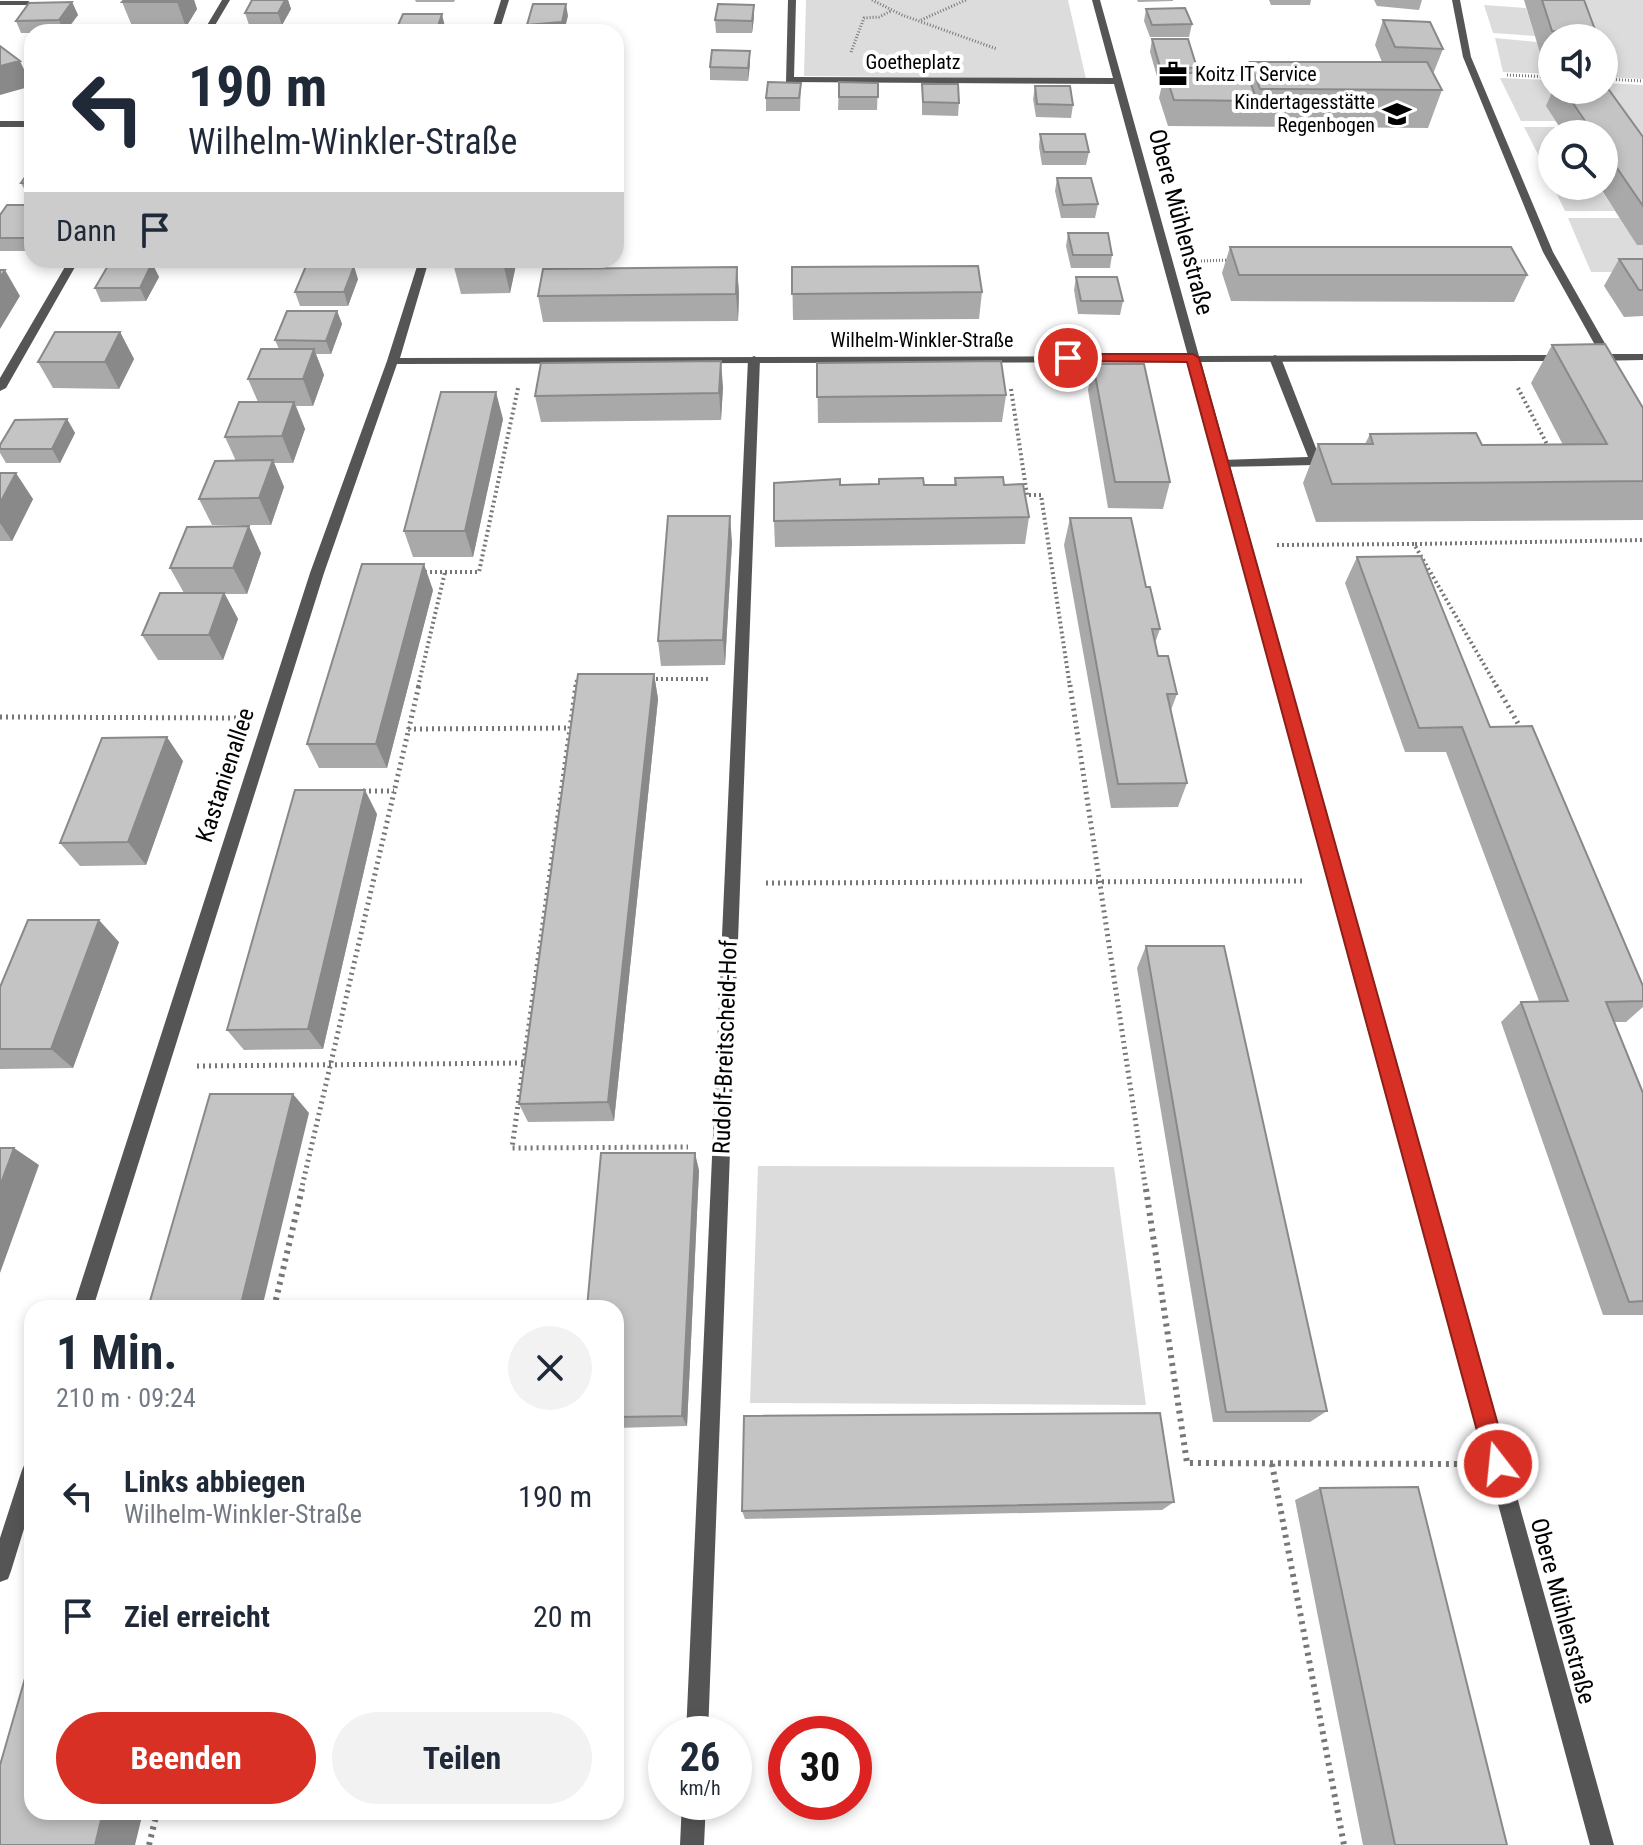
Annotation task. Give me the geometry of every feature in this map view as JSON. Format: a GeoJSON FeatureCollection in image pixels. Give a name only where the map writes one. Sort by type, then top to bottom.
{"type":"FeatureCollection","features":[{"type":"Feature","properties":{"kind":"street"},"geometry":{"type":"LineString","coordinates":[[212,24],[226,0]]}},
{"type":"Feature","properties":{"kind":"street"},"geometry":{"type":"LineString","coordinates":[[498,24],[505,0]]}},
{"type":"Feature","properties":{"kind":"street","name":"Goetheplatz"},"geometry":{"type":"LineString","coordinates":[[792,0],[789,80],[1118,81]]}},
{"type":"Feature","properties":{"kind":"street","name":"Obere Mühlenstraße"},"geometry":{"type":"LineString","coordinates":[[1096,0],[1602,1845]]}},
{"type":"Feature","properties":{"kind":"street"},"geometry":{"type":"LineString","coordinates":[[1456,0],[1467,57],[1548,252],[1607,357]]}},
{"type":"Feature","properties":{"kind":"street"},"geometry":{"type":"LineString","coordinates":[[0,3],[28,3]]}},
{"type":"Feature","properties":{"kind":"street"},"geometry":{"type":"LineString","coordinates":[[0,124],[24,124]]}},
{"type":"Feature","properties":{"kind":"street"},"geometry":{"type":"LineString","coordinates":[[0,388],[69,268]]}},
{"type":"Feature","properties":{"kind":"street","name":"Kastanienallee"},"geometry":{"type":"LineString","coordinates":[[86,1300],[317,573],[393,361],[422,268]]}},
{"type":"Feature","properties":{"kind":"street","name":"Wilhelm-Winkler-Straße"},"geometry":{"type":"LineString","coordinates":[[393,361],[1643,357]]}},
{"type":"Feature","properties":{"kind":"street"},"geometry":{"type":"LineString","coordinates":[[1222,464],[1315,461],[1275,358]]}},
{"type":"Feature","properties":{"kind":"street","name":"Rudolf-Breitscheid-Hof"},"geometry":{"type":"LineString","coordinates":[[698,1716],[754,359]]}},
{"type":"Feature","properties":{"kind":"street"},"geometry":{"type":"LineString","coordinates":[[0,1571],[24,1495]]}},
{"type":"Feature","properties":{"kind":"street"},"geometry":{"type":"LineString","coordinates":[[692,1845],[693,1820]]}},
{"type":"Feature","properties":{"kind":"path"},"geometry":{"type":"LineString","coordinates":[[872,0],[892,11],[964,34],[1010,57],[1016,81]]}},
{"type":"Feature","properties":{"kind":"path"},"geometry":{"type":"LineString","coordinates":[[920,20],[966,0]]}},
{"type":"Feature","properties":{"kind":"path"},"geometry":{"type":"LineString","coordinates":[[850,56],[859,24],[864,18],[879,17],[892,11]]}},
{"type":"Feature","properties":{"kind":"path"},"geometry":{"type":"LineString","coordinates":[[1474,73],[1538,76]]}},
{"type":"Feature","properties":{"kind":"path"},"geometry":{"type":"LineString","coordinates":[[1618,80],[1643,81]]}},
{"type":"Feature","properties":{"kind":"path"},"geometry":{"type":"LineString","coordinates":[[1166,261],[1242,260]]}},
{"type":"Feature","properties":{"kind":"path"},"geometry":{"type":"LineString","coordinates":[[1006,358],[1027,495]]}},
{"type":"Feature","properties":{"kind":"path"},"geometry":{"type":"LineString","coordinates":[[1503,358],[1555,460]]}},
{"type":"Feature","properties":{"kind":"path"},"geometry":{"type":"LineString","coordinates":[[413,572],[479,572],[524,360]]}},
{"type":"Feature","properties":{"kind":"path"},"geometry":{"type":"LineString","coordinates":[[1011,495],[1041,495],[1187,1463],[1498,1464]]}},
{"type":"Feature","properties":{"kind":"path"},"geometry":{"type":"LineString","coordinates":[[1244,546],[1643,540]]}},
{"type":"Feature","properties":{"kind":"path"},"geometry":{"type":"LineString","coordinates":[[1414,544],[1526,737]]}},
{"type":"Feature","properties":{"kind":"path"},"geometry":{"type":"LineString","coordinates":[[276,1300],[445,572]]}},
{"type":"Feature","properties":{"kind":"path"},"geometry":{"type":"LineString","coordinates":[[592,679],[577,679],[512,1148],[721,1147]]}},
{"type":"Feature","properties":{"kind":"path"},"geometry":{"type":"LineString","coordinates":[[637,679],[741,679]]}},
{"type":"Feature","properties":{"kind":"path"},"geometry":{"type":"LineString","coordinates":[[0,717],[270,718]]}},
{"type":"Feature","properties":{"kind":"path"},"geometry":{"type":"LineString","coordinates":[[408,729],[570,728]]}},
{"type":"Feature","properties":{"kind":"path"},"geometry":{"type":"LineString","coordinates":[[350,791],[394,791]]}},
{"type":"Feature","properties":{"kind":"path"},"geometry":{"type":"LineString","coordinates":[[732,883],[1337,881]]}},
{"type":"Feature","properties":{"kind":"path"},"geometry":{"type":"LineString","coordinates":[[160,1066],[524,1063]]}},
{"type":"Feature","properties":{"kind":"path"},"geometry":{"type":"LineString","coordinates":[[1272,1464],[1344,1845]]}},
{"type":"Feature","properties":{"kind":"path"},"geometry":{"type":"LineString","coordinates":[[149,1845],[155,1820]]}},
{"type":"Feature","properties":{"kind":"shaded area"},"geometry":{"type":"Polygon","coordinates":[[[806,0],[1068,0],[1086,79],[804,76],[806,0]]]}},
{"type":"Feature","properties":{"kind":"shaded area"},"geometry":{"type":"Polygon","coordinates":[[[1565,0],[1643,0],[1643,79],[1618,78],[1618,24],[1573,24],[1565,0]]]}},
{"type":"Feature","properties":{"kind":"shaded area"},"geometry":{"type":"Polygon","coordinates":[[[1484,5],[1526,8],[1535,36],[1493,33],[1484,5]]]}},
{"type":"Feature","properties":{"kind":"shaded area"},"geometry":{"type":"Polygon","coordinates":[[[1495,38],[1537,42],[1538,73],[1503,72],[1495,38]]]}},
{"type":"Feature","properties":{"kind":"shaded area"},"geometry":{"type":"Polygon","coordinates":[[[1500,78],[1538,79],[1538,104],[1618,104],[1618,84],[1643,85],[1643,182],[1618,146],[1618,120],[1600,120],[1590,106],[1547,107],[1555,120],[1521,121],[1500,78]]]}},
{"type":"Feature","properties":{"kind":"shaded area"},"geometry":{"type":"Polygon","coordinates":[[[1524,127],[1538,127],[1538,154],[1524,127]]]}},
{"type":"Feature","properties":{"kind":"shaded area"},"geometry":{"type":"Polygon","coordinates":[[[1560,200],[1608,200],[1615,211],[1565,211],[1560,200]]]}},
{"type":"Feature","properties":{"kind":"shaded area"},"geometry":{"type":"Polygon","coordinates":[[[1568,218],[1620,218],[1637,244],[1643,245],[1643,272],[1591,272],[1568,218]]]}},
{"type":"Feature","properties":{"kind":"shaded area"},"geometry":{"type":"Polygon","coordinates":[[[758,1166],[1114,1167],[1146,1405],[750,1403],[758,1166]]]}},
{"type":"Feature","properties":{"kind":"building"},"geometry":{"type":"Polygon","coordinates":[[[124,0],[178,0],[122,2],[124,0]]]}},
{"type":"Feature","properties":{"kind":"building"},"geometry":{"type":"Polygon","coordinates":[[[252,0],[285,0],[278,13],[245,13],[252,0]]]}},
{"type":"Feature","properties":{"kind":"building"},"geometry":{"type":"Polygon","coordinates":[[[1542,0],[1584,0],[1593,24],[1550,24],[1542,0]]]}},
{"type":"Feature","properties":{"kind":"building"},"geometry":{"type":"Polygon","coordinates":[[[72,2],[59,20],[16,21],[29,3],[72,2]]]}},
{"type":"Feature","properties":{"kind":"building"},"geometry":{"type":"Polygon","coordinates":[[[533,4],[566,4],[562,22],[527,24],[533,4]]]}},
{"type":"Feature","properties":{"kind":"building"},"geometry":{"type":"Polygon","coordinates":[[[718,4],[754,5],[752,21],[715,20],[718,4]]]}},
{"type":"Feature","properties":{"kind":"building"},"geometry":{"type":"Polygon","coordinates":[[[1185,8],[1192,24],[1152,25],[1146,9],[1185,8]]]}},
{"type":"Feature","properties":{"kind":"building"},"geometry":{"type":"Polygon","coordinates":[[[403,14],[442,14],[439,24],[399,24],[403,14]]]}},
{"type":"Feature","properties":{"kind":"building"},"geometry":{"type":"Polygon","coordinates":[[[1383,20],[1430,22],[1443,49],[1395,47],[1383,20]]]}},
{"type":"Feature","properties":{"kind":"building"},"geometry":{"type":"Polygon","coordinates":[[[1152,39],[1188,39],[1197,68],[1160,67],[1152,39]]]}},
{"type":"Feature","properties":{"kind":"building"},"geometry":{"type":"Polygon","coordinates":[[[0,46],[20,61],[0,66],[0,46]]]}},
{"type":"Feature","properties":{"kind":"building"},"geometry":{"type":"Polygon","coordinates":[[[712,50],[750,51],[748,68],[710,67],[712,50]]]}},
{"type":"Feature","properties":{"kind":"building"},"geometry":{"type":"Polygon","coordinates":[[[1250,62],[1427,62],[1442,90],[1260,89],[1250,62]]]}},
{"type":"Feature","properties":{"kind":"building"},"geometry":{"type":"Polygon","coordinates":[[[1165,73],[1247,73],[1257,101],[1174,100],[1165,73]]]}},
{"type":"Feature","properties":{"kind":"building"},"geometry":{"type":"Polygon","coordinates":[[[768,82],[801,83],[799,98],[766,98],[768,82]]]}},
{"type":"Feature","properties":{"kind":"building"},"geometry":{"type":"Polygon","coordinates":[[[839,82],[878,83],[878,97],[839,97],[839,82]]]}},
{"type":"Feature","properties":{"kind":"building"},"geometry":{"type":"Polygon","coordinates":[[[922,84],[958,84],[959,103],[923,102],[922,84]]]}},
{"type":"Feature","properties":{"kind":"building"},"geometry":{"type":"Polygon","coordinates":[[[1035,86],[1070,86],[1073,105],[1037,104],[1035,86]]]}},
{"type":"Feature","properties":{"kind":"building"},"geometry":{"type":"Polygon","coordinates":[[[1618,102],[1643,137],[1643,206],[1618,169],[1618,120],[1584,120],[1574,104],[1618,102]]]}},
{"type":"Feature","properties":{"kind":"building"},"geometry":{"type":"Polygon","coordinates":[[[1040,134],[1085,134],[1089,152],[1044,152],[1040,134]]]}},
{"type":"Feature","properties":{"kind":"building"},"geometry":{"type":"Polygon","coordinates":[[[1057,178],[1091,178],[1098,204],[1063,205],[1057,178]]]}},
{"type":"Feature","properties":{"kind":"building"},"geometry":{"type":"Polygon","coordinates":[[[7,205],[24,205],[24,238],[0,238],[0,215],[7,205]]]}},
{"type":"Feature","properties":{"kind":"building"},"geometry":{"type":"Polygon","coordinates":[[[1068,233],[1108,233],[1112,255],[1073,255],[1068,233]]]}},
{"type":"Feature","properties":{"kind":"building"},"geometry":{"type":"Polygon","coordinates":[[[1230,247],[1511,247],[1527,275],[1239,275],[1230,247]]]}},
{"type":"Feature","properties":{"kind":"building"},"geometry":{"type":"Polygon","coordinates":[[[1619,259],[1643,259],[1643,290],[1639,290],[1619,259]]]}},
{"type":"Feature","properties":{"kind":"building"},"geometry":{"type":"Polygon","coordinates":[[[978,266],[982,292],[792,294],[792,267],[978,266]]]}},
{"type":"Feature","properties":{"kind":"building"},"geometry":{"type":"Polygon","coordinates":[[[737,267],[736,294],[538,296],[543,269],[737,267]]]}},
{"type":"Feature","properties":{"kind":"building"},"geometry":{"type":"Polygon","coordinates":[[[107,268],[150,268],[140,288],[95,288],[107,268]]]}},
{"type":"Feature","properties":{"kind":"building"},"geometry":{"type":"Polygon","coordinates":[[[305,268],[353,268],[344,292],[295,292],[305,268]]]}},
{"type":"Feature","properties":{"kind":"building"},"geometry":{"type":"Polygon","coordinates":[[[1076,277],[1117,277],[1123,301],[1081,301],[1076,277]]]}},
{"type":"Feature","properties":{"kind":"building"},"geometry":{"type":"Polygon","coordinates":[[[287,311],[337,311],[326,341],[275,340],[287,311]]]}},
{"type":"Feature","properties":{"kind":"building"},"geometry":{"type":"Polygon","coordinates":[[[55,332],[120,332],[105,362],[38,362],[55,332]]]}},
{"type":"Feature","properties":{"kind":"building"},"geometry":{"type":"Polygon","coordinates":[[[1605,344],[1643,408],[1643,481],[1332,484],[1318,444],[1373,444],[1370,434],[1476,433],[1482,445],[1607,444],[1552,345],[1605,344]]]}},
{"type":"Feature","properties":{"kind":"building"},"geometry":{"type":"Polygon","coordinates":[[[261,349],[314,349],[303,379],[248,379],[261,349]]]}},
{"type":"Feature","properties":{"kind":"building"},"geometry":{"type":"Polygon","coordinates":[[[721,361],[719,393],[535,396],[541,363],[721,361]]]}},
{"type":"Feature","properties":{"kind":"building"},"geometry":{"type":"Polygon","coordinates":[[[1001,361],[1006,395],[817,397],[817,363],[1001,361]]]}},
{"type":"Feature","properties":{"kind":"building"},"geometry":{"type":"Polygon","coordinates":[[[1093,364],[1144,364],[1170,482],[1115,482],[1093,364]]]}},
{"type":"Feature","properties":{"kind":"building"},"geometry":{"type":"Polygon","coordinates":[[[441,392],[496,392],[465,531],[404,531],[441,392]]]}},
{"type":"Feature","properties":{"kind":"building"},"geometry":{"type":"Polygon","coordinates":[[[239,402],[294,402],[282,436],[225,437],[239,402]]]}},
{"type":"Feature","properties":{"kind":"building"},"geometry":{"type":"Polygon","coordinates":[[[67,419],[52,449],[0,449],[15,420],[67,419]]]}},
{"type":"Feature","properties":{"kind":"building"},"geometry":{"type":"Polygon","coordinates":[[[273,460],[259,498],[199,499],[215,461],[273,460]]]}},
{"type":"Feature","properties":{"kind":"building"},"geometry":{"type":"Polygon","coordinates":[[[0,473],[16,473],[0,503],[0,473]]]}},
{"type":"Feature","properties":{"kind":"building"},"geometry":{"type":"Polygon","coordinates":[[[1003,477],[1004,485],[1023,484],[1029,517],[774,521],[774,483],[840,479],[840,485],[879,484],[879,479],[923,478],[924,485],[956,485],[955,478],[1003,477]]]}},
{"type":"Feature","properties":{"kind":"building"},"geometry":{"type":"Polygon","coordinates":[[[668,516],[730,516],[723,640],[658,641],[668,516]]]}},
{"type":"Feature","properties":{"kind":"building"},"geometry":{"type":"Polygon","coordinates":[[[1070,518],[1131,518],[1146,587],[1150,587],[1160,629],[1152,629],[1158,656],[1168,656],[1177,694],[1167,694],[1187,783],[1118,784],[1070,518]]]}},
{"type":"Feature","properties":{"kind":"building"},"geometry":{"type":"Polygon","coordinates":[[[249,526],[233,568],[170,568],[187,527],[249,526]]]}},
{"type":"Feature","properties":{"kind":"building"},"geometry":{"type":"Polygon","coordinates":[[[1421,556],[1490,727],[1532,726],[1643,986],[1643,1001],[1606,1002],[1643,1093],[1643,1301],[1629,1302],[1521,1002],[1568,1001],[1462,727],[1419,728],[1357,557],[1421,556]]]}},
{"type":"Feature","properties":{"kind":"building"},"geometry":{"type":"Polygon","coordinates":[[[362,564],[424,564],[376,744],[307,744],[362,564]]]}},
{"type":"Feature","properties":{"kind":"building"},"geometry":{"type":"Polygon","coordinates":[[[160,593],[224,593],[209,635],[142,635],[160,593]]]}},
{"type":"Feature","properties":{"kind":"building"},"geometry":{"type":"Polygon","coordinates":[[[578,674],[654,674],[608,1102],[519,1104],[578,674]]]}},
{"type":"Feature","properties":{"kind":"building"},"geometry":{"type":"Polygon","coordinates":[[[167,737],[128,842],[60,843],[102,738],[167,737]]]}},
{"type":"Feature","properties":{"kind":"building"},"geometry":{"type":"Polygon","coordinates":[[[295,790],[365,790],[308,1029],[227,1030],[295,790]]]}},
{"type":"Feature","properties":{"kind":"building"},"geometry":{"type":"Polygon","coordinates":[[[28,920],[99,920],[51,1049],[0,1049],[0,987],[28,920]]]}},
{"type":"Feature","properties":{"kind":"building"},"geometry":{"type":"Polygon","coordinates":[[[1146,946],[1224,946],[1327,1411],[1226,1412],[1146,946]]]}},
{"type":"Feature","properties":{"kind":"building"},"geometry":{"type":"Polygon","coordinates":[[[210,1094],[293,1094],[242,1300],[150,1300],[210,1094]]]}},
{"type":"Feature","properties":{"kind":"building"},"geometry":{"type":"Polygon","coordinates":[[[0,1148],[14,1148],[0,1186],[0,1148]]]}},
{"type":"Feature","properties":{"kind":"building"},"geometry":{"type":"Polygon","coordinates":[[[601,1153],[695,1153],[682,1416],[624,1417],[624,1300],[588,1300],[601,1153]]]}},
{"type":"Feature","properties":{"kind":"building"},"geometry":{"type":"Polygon","coordinates":[[[1160,1413],[1174,1502],[742,1511],[744,1416],[1160,1413]]]}},
{"type":"Feature","properties":{"kind":"building"},"geometry":{"type":"Polygon","coordinates":[[[1418,1487],[1507,1845],[1395,1845],[1320,1488],[1418,1487]]]}},
{"type":"Feature","properties":{"kind":"building"},"geometry":{"type":"Polygon","coordinates":[[[24,1682],[24,1820],[101,1820],[95,1845],[0,1845],[0,1765],[24,1682]]]}},
{"type":"Feature","properties":{"kind":"place","name":"Koitz IT Service"},"geometry":{"type":"Point","coordinates":[1173,74]}},
{"type":"Feature","properties":{"kind":"place","name":"Kindertagesstätte Regenbogen"},"geometry":{"type":"Point","coordinates":[1397,114]}},
{"type":"Feature","properties":{"kind":"route"},"geometry":{"type":"LineString","coordinates":[[1068,358],[1193,358],[1498,1464]]}}]}
